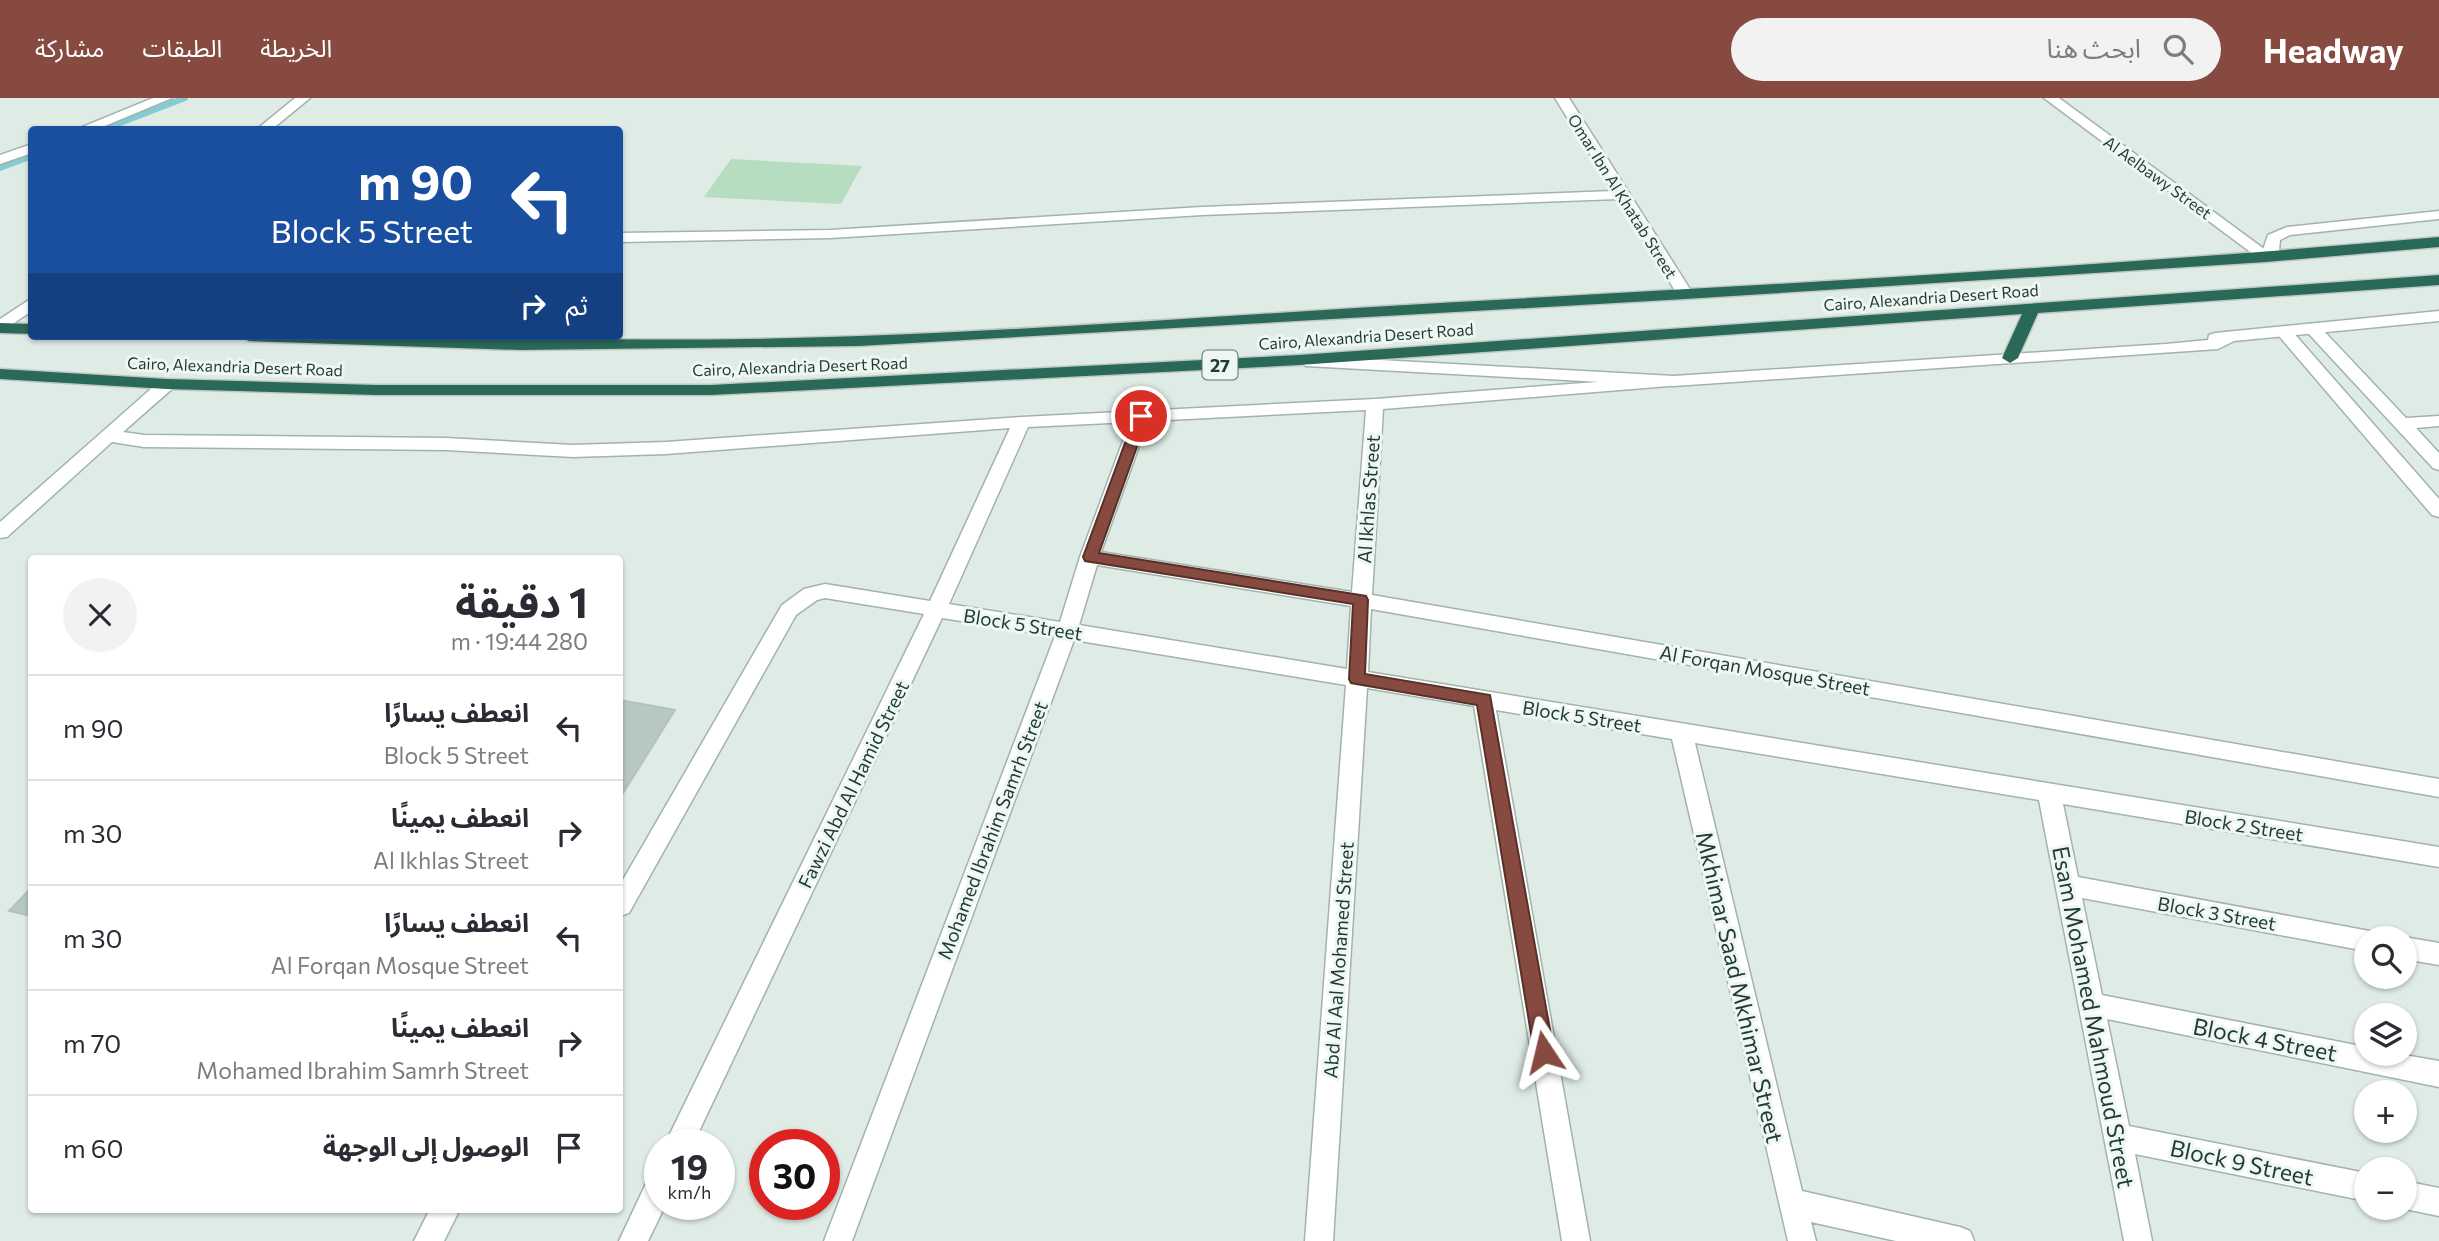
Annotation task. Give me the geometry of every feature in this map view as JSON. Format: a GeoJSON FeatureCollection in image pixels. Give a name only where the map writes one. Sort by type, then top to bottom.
{"type":"FeatureCollection","features":[{"type":"Feature","properties":{"kind":"highway","name":"Cairo, Alexandria Desert Road"},"geometry":{"type":"LineString","coordinates":[[369,340],[520,345],[820,343],[1685,294],[2270,256],[2439,242]]}},
{"type":"Feature","properties":{"kind":"highway","name":"Cairo, Alexandria Desert Road"},"geometry":{"type":"LineString","coordinates":[[0,374],[167,384],[486,392],[698,390],[1298,360],[2439,280]]}},
{"type":"Feature","properties":{"kind":"highway"},"geometry":{"type":"LineString","coordinates":[[2010,358],[2032,309]]}},
{"type":"Feature","properties":{"kind":"highway"},"geometry":{"type":"LineString","coordinates":[[0,328],[28,329]]}},
{"type":"Feature","properties":{"kind":"street"},"geometry":{"type":"LineString","coordinates":[[92,126],[165,98]]}},
{"type":"Feature","properties":{"kind":"street"},"geometry":{"type":"LineString","coordinates":[[267,126],[303,98]]}},
{"type":"Feature","properties":{"kind":"street","name":"Omar Ibn Al Khatab Street"},"geometry":{"type":"LineString","coordinates":[[1562,98],[1685,294]]}},
{"type":"Feature","properties":{"kind":"street","name":"Al Aelbawy Street"},"geometry":{"type":"LineString","coordinates":[[2051,98],[2270,256]]}},
{"type":"Feature","properties":{"kind":"street"},"geometry":{"type":"LineString","coordinates":[[0,160],[28,150]]}},
{"type":"Feature","properties":{"kind":"street"},"geometry":{"type":"LineString","coordinates":[[623,238],[805,235],[1202,211],[1623,195]]}},
{"type":"Feature","properties":{"kind":"street"},"geometry":{"type":"LineString","coordinates":[[2270,256],[2273,238],[2287,231],[2439,215]]}},
{"type":"Feature","properties":{"kind":"street"},"geometry":{"type":"LineString","coordinates":[[0,328],[28,306]]}},
{"type":"Feature","properties":{"kind":"street"},"geometry":{"type":"LineString","coordinates":[[110,436],[144,441],[446,444],[573,451],[666,448],[1023,422],[1375,404],[2188,347],[2218,344],[2228,338],[2439,316]]}},
{"type":"Feature","properties":{"kind":"street"},"geometry":{"type":"LineString","coordinates":[[2314,330],[2438,461]]}},
{"type":"Feature","properties":{"kind":"street"},"geometry":{"type":"LineString","coordinates":[[2285,333],[2439,510]]}},
{"type":"Feature","properties":{"kind":"street"},"geometry":{"type":"LineString","coordinates":[[1298,360],[1674,381]]}},
{"type":"Feature","properties":{"kind":"street"},"geometry":{"type":"LineString","coordinates":[[0,532],[167,384]]}},
{"type":"Feature","properties":{"kind":"street","name":"Al Ikhlas Street"},"geometry":{"type":"LineString","coordinates":[[1357,679],[1375,404]]}},
{"type":"Feature","properties":{"kind":"street","name":"Mohamed Ibrahim Samrh Street"},"geometry":{"type":"LineString","coordinates":[[838,1241],[1067,631],[1090,557],[1141,416]]}},
{"type":"Feature","properties":{"kind":"street"},"geometry":{"type":"LineString","coordinates":[[2402,424],[2439,421]]}},
{"type":"Feature","properties":{"kind":"street","name":"Fawzi Abd Al Hamid Street"},"geometry":{"type":"LineString","coordinates":[[686,1129],[936,610],[1023,422]]}},
{"type":"Feature","properties":{"kind":"street","name":"Al Forqan Mosque Street"},"geometry":{"type":"LineString","coordinates":[[1090,557],[1361,600],[2439,788]]}},
{"type":"Feature","properties":{"kind":"street","name":"Block 5 Street"},"geometry":{"type":"LineString","coordinates":[[623,901],[789,610],[811,594],[825,592],[2049,792]]}},
{"type":"Feature","properties":{"kind":"street","name":"Abd Al Aal Mohamed Street"},"geometry":{"type":"LineString","coordinates":[[1319,1241],[1357,679]]}},
{"type":"Feature","properties":{"kind":"street"},"geometry":{"type":"LineString","coordinates":[[1484,700],[1576,1241]]}},
{"type":"Feature","properties":{"kind":"street","name":"Mkhimar Saad Mkhimar Street"},"geometry":{"type":"LineString","coordinates":[[1681,732],[1802,1241]]}},
{"type":"Feature","properties":{"kind":"street","name":"Block 2 Street"},"geometry":{"type":"LineString","coordinates":[[2049,792],[2439,857]]}},
{"type":"Feature","properties":{"kind":"street","name":"Esam Mohamed Mahmoud Street"},"geometry":{"type":"LineString","coordinates":[[2049,792],[2138,1241]]}},
{"type":"Feature","properties":{"kind":"street","name":"Block 3 Street"},"geometry":{"type":"LineString","coordinates":[[2068,885],[2354,938]]}},
{"type":"Feature","properties":{"kind":"street"},"geometry":{"type":"LineString","coordinates":[[2417,950],[2439,954]]}},
{"type":"Feature","properties":{"kind":"street","name":"Block 4 Street"},"geometry":{"type":"LineString","coordinates":[[2091,1004],[2439,1074]]}},
{"type":"Feature","properties":{"kind":"street","name":"Block 9 Street"},"geometry":{"type":"LineString","coordinates":[[2118,1137],[2354,1185]]}},
{"type":"Feature","properties":{"kind":"street"},"geometry":{"type":"LineString","coordinates":[[2417,1198],[2439,1202]]}},
{"type":"Feature","properties":{"kind":"street"},"geometry":{"type":"LineString","coordinates":[[1791,1203],[1960,1241]]}},
{"type":"Feature","properties":{"kind":"street"},"geometry":{"type":"LineString","coordinates":[[428,1241],[444,1213]]}},
{"type":"Feature","properties":{"kind":"street"},"geometry":{"type":"LineString","coordinates":[[633,1241],[644,1218]]}},
{"type":"Feature","properties":{"kind":"green space"},"geometry":{"type":"Polygon","coordinates":[[[731,159],[862,166],[841,204],[704,197],[731,159]]]}},
{"type":"Feature","properties":{"kind":"building"},"geometry":{"type":"Polygon","coordinates":[[[623,701],[675,710],[623,793],[623,701]]]}},
{"type":"Feature","properties":{"kind":"building"},"geometry":{"type":"Polygon","coordinates":[[[28,891],[28,915],[9,911],[28,891]]]}},
{"type":"Feature","properties":{"kind":"waterway"},"geometry":{"type":"LineString","coordinates":[[112,126],[185,98]]}},
{"type":"Feature","properties":{"kind":"waterway"},"geometry":{"type":"LineString","coordinates":[[0,168],[28,158]]}},
{"type":"Feature","properties":{"kind":"route"},"geometry":{"type":"LineString","coordinates":[[1141,416],[1090,557],[1361,600],[1357,679],[1484,700],[1544,1052]]}}]}
